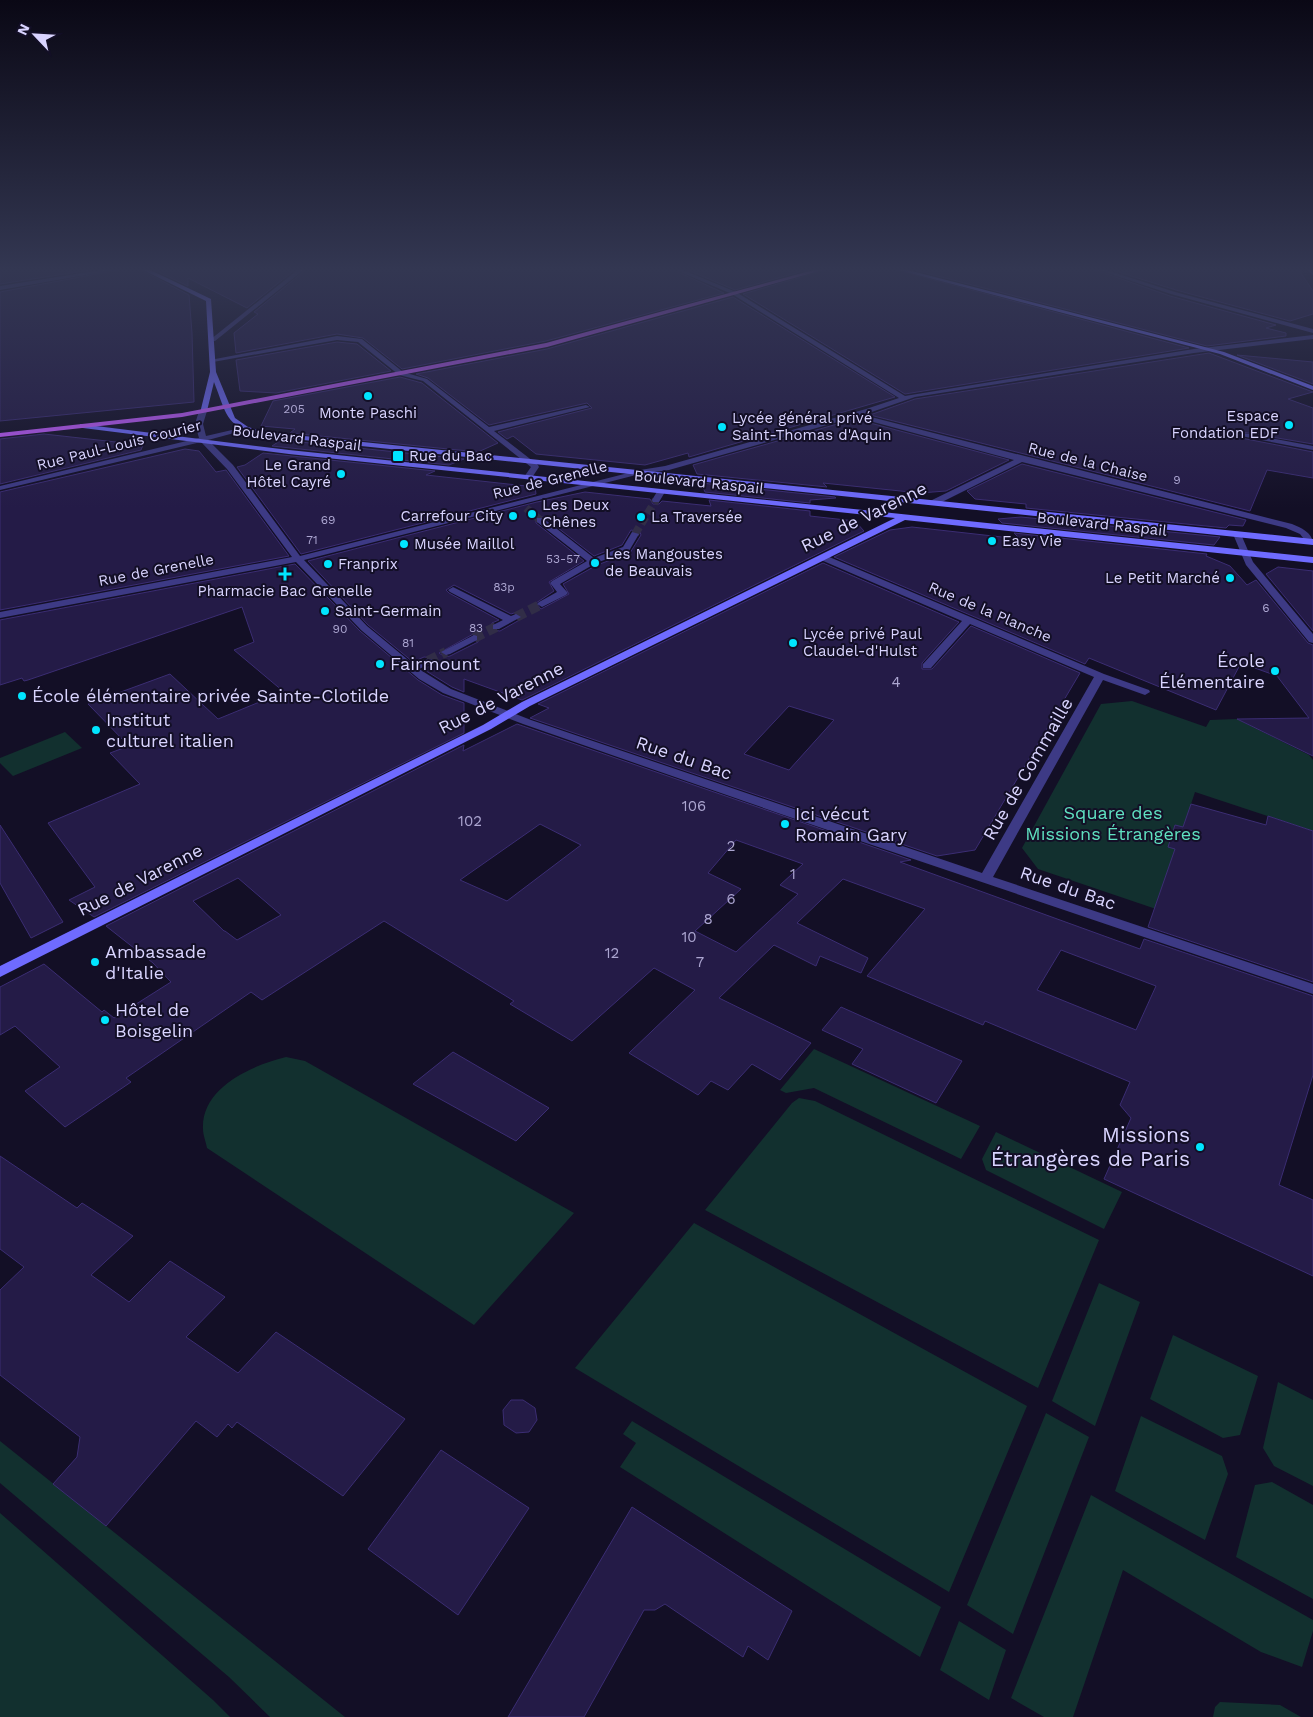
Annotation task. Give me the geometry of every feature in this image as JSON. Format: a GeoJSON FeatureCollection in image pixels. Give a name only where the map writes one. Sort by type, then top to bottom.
{"type":"FeatureCollection","features":[{"type":"Feature","properties":{"kind":"main road"},"geometry":{"type":"LineString","coordinates":[[203,411],[213,372],[212,348]]}},
{"type":"Feature","properties":{"kind":"main road"},"geometry":{"type":"LineString","coordinates":[[0,435],[203,411],[536,348]]}},
{"type":"Feature","properties":{"kind":"main road"},"geometry":{"type":"LineString","coordinates":[[1199,348],[1222,354],[1313,388]]}},
{"type":"Feature","properties":{"kind":"main road"},"geometry":{"type":"LineString","coordinates":[[213,372],[228,406]]}},
{"type":"Feature","properties":{"kind":"main road","name":"Boulevard Raspail"},"geometry":{"type":"LineString","coordinates":[[228,406],[232,420],[245,429],[264,434],[1311,542]]}},
{"type":"Feature","properties":{"kind":"main road","name":"Boulevard Raspail"},"geometry":{"type":"LineString","coordinates":[[83,426],[203,440],[249,448],[1313,560]]}},
{"type":"Feature","properties":{"kind":"main road","name":"Rue de Varenne"},"geometry":{"type":"LineString","coordinates":[[0,972],[933,503]]}},
{"type":"Feature","properties":{"kind":"street"},"geometry":{"type":"LineString","coordinates":[[213,360],[280,348]]}},
{"type":"Feature","properties":{"kind":"street"},"geometry":{"type":"LineString","coordinates":[[370,348],[401,374],[419,377],[535,467],[528,477]]}},
{"type":"Feature","properties":{"kind":"street"},"geometry":{"type":"LineString","coordinates":[[822,348],[904,398]]}},
{"type":"Feature","properties":{"kind":"street","name":"Rue de Grenelle"},"geometry":{"type":"LineString","coordinates":[[0,615],[298,559],[524,505],[640,472],[666,468],[855,415],[904,398],[959,387],[1221,348]]}},
{"type":"Feature","properties":{"kind":"street"},"geometry":{"type":"LineString","coordinates":[[486,430],[586,407]]}},
{"type":"Feature","properties":{"kind":"street"},"geometry":{"type":"LineString","coordinates":[[203,411],[199,424],[203,440]]}},
{"type":"Feature","properties":{"kind":"street","name":"Rue de la Chaise"},"geometry":{"type":"LineString","coordinates":[[855,415],[1289,526],[1303,532],[1311,542]]}},
{"type":"Feature","properties":{"kind":"street","name":"Rue Paul-Louis Courier"},"geometry":{"type":"LineString","coordinates":[[0,488],[245,429]]}},
{"type":"Feature","properties":{"kind":"street"},"geometry":{"type":"LineString","coordinates":[[1241,434],[1313,448]]}},
{"type":"Feature","properties":{"kind":"street","name":"Rue du Bac"},"geometry":{"type":"LineString","coordinates":[[203,440],[230,467],[298,559],[364,628],[412,668],[446,691],[508,715],[985,879],[1313,989]]}},
{"type":"Feature","properties":{"kind":"street","name":"Rue de Varenne"},"geometry":{"type":"LineString","coordinates":[[933,503],[1021,459]]}},
{"type":"Feature","properties":{"kind":"street"},"geometry":{"type":"LineString","coordinates":[[656,500],[661,492]]}},
{"type":"Feature","properties":{"kind":"street"},"geometry":{"type":"LineString","coordinates":[[540,520],[593,561]]}},
{"type":"Feature","properties":{"kind":"street"},"geometry":{"type":"LineString","coordinates":[[542,604],[563,592],[555,583],[593,561],[626,549],[635,534]]}},
{"type":"Feature","properties":{"kind":"street"},"geometry":{"type":"LineString","coordinates":[[1237,534],[1249,562],[1313,640]]}},
{"type":"Feature","properties":{"kind":"street","name":"Rue de la Planche"},"geometry":{"type":"LineString","coordinates":[[824,558],[1100,676],[1145,692]]}},
{"type":"Feature","properties":{"kind":"street"},"geometry":{"type":"LineString","coordinates":[[453,590],[513,619],[496,627]]}},
{"type":"Feature","properties":{"kind":"street"},"geometry":{"type":"LineString","coordinates":[[927,666],[969,619]]}},
{"type":"Feature","properties":{"kind":"street"},"geometry":{"type":"LineString","coordinates":[[446,652],[474,638]]}},
{"type":"Feature","properties":{"kind":"street"},"geometry":{"type":"LineString","coordinates":[[412,668],[428,660]]}},
{"type":"Feature","properties":{"kind":"street","name":"Rue de Commaille"},"geometry":{"type":"LineString","coordinates":[[985,879],[1100,676]]}},
{"type":"Feature","properties":{"kind":"green space","name":"Square des Missions Étrangères"},"geometry":{"type":"Polygon","coordinates":[[[1132,701],[1206,727],[1210,720],[1237,719],[1309,755],[1313,760],[1313,831],[1195,792],[1156,909],[1038,869],[1022,848],[1101,704],[1132,701]]]}},
{"type":"Feature","properties":{"kind":"green space"},"geometry":{"type":"Polygon","coordinates":[[[65,732],[82,748],[13,776],[0,763],[0,758],[65,732]]]}},
{"type":"Feature","properties":{"kind":"green space"},"geometry":{"type":"Polygon","coordinates":[[[814,1049],[980,1126],[961,1159],[814,1088],[786,1093],[780,1090],[814,1049]]]}},
{"type":"Feature","properties":{"kind":"green space"},"geometry":{"type":"Polygon","coordinates":[[[286,1057],[305,1061],[574,1213],[474,1325],[207,1148],[203,1131],[205,1114],[210,1101],[231,1080],[259,1066],[286,1057]]]}},
{"type":"Feature","properties":{"kind":"green space"},"geometry":{"type":"Polygon","coordinates":[[[799,1098],[815,1101],[1099,1240],[1038,1388],[705,1210],[792,1103],[799,1098]]]}},
{"type":"Feature","properties":{"kind":"green space"},"geometry":{"type":"Polygon","coordinates":[[[996,1132],[1122,1192],[1104,1229],[986,1170],[982,1159],[996,1132]]]}},
{"type":"Feature","properties":{"kind":"green space"},"geometry":{"type":"Polygon","coordinates":[[[694,1223],[1027,1406],[949,1592],[575,1368],[694,1223]]]}},
{"type":"Feature","properties":{"kind":"green space"},"geometry":{"type":"Polygon","coordinates":[[[1099,1283],[1140,1302],[1095,1426],[1052,1401],[1099,1283]]]}},
{"type":"Feature","properties":{"kind":"green space"},"geometry":{"type":"Polygon","coordinates":[[[1173,1335],[1258,1376],[1240,1435],[1223,1438],[1150,1399],[1173,1335]]]}},
{"type":"Feature","properties":{"kind":"green space"},"geometry":{"type":"Polygon","coordinates":[[[1278,1382],[1313,1400],[1313,1486],[1274,1466],[1263,1448],[1278,1382]]]}},
{"type":"Feature","properties":{"kind":"green space"},"geometry":{"type":"Polygon","coordinates":[[[1046,1413],[1089,1437],[1013,1634],[967,1605],[1046,1413]]]}},
{"type":"Feature","properties":{"kind":"green space"},"geometry":{"type":"Polygon","coordinates":[[[1141,1416],[1222,1456],[1228,1474],[1205,1540],[1115,1491],[1141,1416]]]}},
{"type":"Feature","properties":{"kind":"green space"},"geometry":{"type":"Polygon","coordinates":[[[632,1421],[941,1607],[920,1657],[620,1467],[636,1443],[623,1434],[632,1421]]]}},
{"type":"Feature","properties":{"kind":"green space"},"geometry":{"type":"Polygon","coordinates":[[[0,1441],[345,1717],[270,1717],[229,1677],[0,1483],[0,1441]]]}},
{"type":"Feature","properties":{"kind":"green space"},"geometry":{"type":"Polygon","coordinates":[[[1272,1482],[1313,1505],[1313,1599],[1236,1557],[1255,1485],[1272,1482]]]}},
{"type":"Feature","properties":{"kind":"green space"},"geometry":{"type":"Polygon","coordinates":[[[1091,1495],[1313,1620],[1313,1631],[1302,1667],[1261,1652],[1123,1570],[1073,1717],[1044,1717],[1011,1698],[1091,1495]]]}},
{"type":"Feature","properties":{"kind":"green space"},"geometry":{"type":"Polygon","coordinates":[[[0,1513],[213,1700],[230,1717],[0,1717],[0,1513]]]}},
{"type":"Feature","properties":{"kind":"green space"},"geometry":{"type":"Polygon","coordinates":[[[959,1621],[1006,1650],[989,1700],[940,1670],[959,1621]]]}},
{"type":"Feature","properties":{"kind":"green space"},"geometry":{"type":"Polygon","coordinates":[[[1220,1702],[1280,1705],[1301,1717],[1213,1717],[1215,1707],[1220,1702]]]}},
{"type":"Feature","properties":{"kind":"building"},"geometry":{"type":"Polygon","coordinates":[[[0,348],[192,348],[194,402],[0,421],[0,348]]]}},
{"type":"Feature","properties":{"kind":"building"},"geometry":{"type":"Polygon","coordinates":[[[236,348],[262,348],[236,353],[236,348]]]}},
{"type":"Feature","properties":{"kind":"building"},"geometry":{"type":"Polygon","coordinates":[[[303,348],[362,348],[391,371],[276,393],[240,391],[236,360],[303,348]]]}},
{"type":"Feature","properties":{"kind":"building"},"geometry":{"type":"Polygon","coordinates":[[[376,348],[509,348],[402,369],[376,348]]]}},
{"type":"Feature","properties":{"kind":"building"},"geometry":{"type":"Polygon","coordinates":[[[816,348],[895,397],[689,457],[688,453],[645,465],[536,454],[513,436],[507,439],[498,432],[592,408],[587,403],[489,425],[428,378],[416,374],[547,349],[816,348]]]}},
{"type":"Feature","properties":{"kind":"building"},"geometry":{"type":"Polygon","coordinates":[[[831,348],[1188,348],[905,394],[831,348]]]}},
{"type":"Feature","properties":{"kind":"building"},"geometry":{"type":"Polygon","coordinates":[[[1209,353],[1313,392],[1288,399],[1313,408],[1313,444],[1236,431],[1235,435],[1241,438],[1313,452],[1313,478],[1267,470],[1250,511],[870,415],[915,399],[1209,353]]]}},
{"type":"Feature","properties":{"kind":"building"},"geometry":{"type":"Polygon","coordinates":[[[1237,355],[1313,362],[1313,384],[1237,355]]]}},
{"type":"Feature","properties":{"kind":"building"},"geometry":{"type":"Polygon","coordinates":[[[400,377],[422,383],[498,443],[478,452],[290,433],[295,429],[261,426],[273,401],[400,377]]]}},
{"type":"Feature","properties":{"kind":"building"},"geometry":{"type":"Polygon","coordinates":[[[855,419],[1009,460],[946,491],[920,493],[823,483],[827,487],[697,474],[693,465],[855,419]]]}},
{"type":"Feature","properties":{"kind":"building"},"geometry":{"type":"Polygon","coordinates":[[[44,434],[143,445],[141,450],[0,484],[0,439],[44,434]]]}},
{"type":"Feature","properties":{"kind":"building"},"geometry":{"type":"Polygon","coordinates":[[[281,440],[464,459],[449,465],[272,446],[281,440]]]}},
{"type":"Feature","properties":{"kind":"building"},"geometry":{"type":"Polygon","coordinates":[[[185,449],[199,451],[216,472],[226,470],[289,556],[0,610],[0,492],[185,449]]]}},
{"type":"Feature","properties":{"kind":"building"},"geometry":{"type":"Polygon","coordinates":[[[263,453],[435,471],[426,475],[535,487],[536,494],[301,554],[237,467],[245,465],[263,453]]]}},
{"type":"Feature","properties":{"kind":"building"},"geometry":{"type":"Polygon","coordinates":[[[1022,464],[1246,520],[1243,526],[1229,525],[1226,528],[1026,508],[1026,504],[975,499],[967,491],[1022,464]]]}},
{"type":"Feature","properties":{"kind":"building"},"geometry":{"type":"Polygon","coordinates":[[[701,483],[836,498],[810,500],[810,503],[705,492],[701,483]]]}},
{"type":"Feature","properties":{"kind":"building"},"geometry":{"type":"Polygon","coordinates":[[[585,492],[650,499],[653,504],[659,504],[662,501],[711,506],[709,500],[810,511],[810,516],[855,521],[864,531],[522,700],[464,679],[464,692],[452,687],[423,669],[433,665],[433,658],[424,657],[413,662],[368,625],[308,561],[537,502],[585,492]],[[536,517],[536,523],[584,561],[549,582],[554,591],[536,603],[541,609],[569,594],[563,584],[597,565],[630,553],[641,535],[640,532],[631,530],[622,545],[594,556],[544,517],[536,517]],[[454,585],[446,590],[499,620],[492,623],[492,630],[500,631],[523,618],[517,612],[511,614],[454,585]],[[475,633],[439,653],[445,657],[450,656],[478,642],[479,635],[475,633]]]}},
{"type":"Feature","properties":{"kind":"building"},"geometry":{"type":"Polygon","coordinates":[[[1021,517],[1220,537],[1214,545],[1002,523],[998,519],[1021,517]]]}},
{"type":"Feature","properties":{"kind":"building"},"geometry":{"type":"Polygon","coordinates":[[[912,527],[1020,539],[1014,533],[1207,554],[1206,556],[1230,566],[1247,585],[1256,580],[1308,643],[1313,645],[1313,756],[1237,719],[1309,718],[1277,676],[1241,663],[1216,710],[1089,658],[1085,664],[834,557],[890,530],[912,527]]]}},
{"type":"Feature","properties":{"kind":"building"},"geometry":{"type":"Polygon","coordinates":[[[823,563],[959,622],[922,663],[922,669],[932,669],[971,626],[1080,673],[975,850],[937,856],[530,718],[549,708],[538,704],[823,563]],[[789,706],[744,754],[789,770],[834,720],[789,706]]]}},
{"type":"Feature","properties":{"kind":"building"},"geometry":{"type":"Polygon","coordinates":[[[295,564],[360,631],[418,680],[442,695],[464,703],[464,733],[94,917],[69,900],[95,887],[48,823],[140,784],[110,753],[129,746],[88,704],[170,674],[218,719],[284,692],[234,650],[254,642],[242,607],[28,680],[24,681],[22,678],[0,685],[0,620],[295,564]]]}},
{"type":"Feature","properties":{"kind":"building"},"geometry":{"type":"Polygon","coordinates":[[[1278,567],[1313,571],[1313,631],[1266,574],[1278,567]]]}},
{"type":"Feature","properties":{"kind":"building"},"geometry":{"type":"Polygon","coordinates":[[[517,724],[911,860],[900,862],[1140,949],[1144,939],[1313,996],[1313,1075],[1279,1185],[1313,1200],[1313,1276],[1104,1179],[1131,1118],[1120,1105],[1130,1082],[985,1021],[983,1025],[867,976],[925,909],[843,879],[797,923],[868,958],[861,973],[820,956],[816,966],[774,945],[719,998],[811,1043],[780,1080],[752,1064],[728,1090],[711,1081],[698,1095],[629,1053],[695,990],[654,968],[572,1041],[510,1004],[514,1001],[384,921],[262,1000],[251,992],[126,1078],[131,1082],[65,1127],[25,1091],[60,1067],[15,1026],[0,1035],[0,987],[44,964],[102,1012],[104,1010],[114,1018],[171,982],[153,963],[106,926],[464,745],[463,751],[517,724]],[[540,824],[460,880],[507,901],[581,845],[540,824]],[[736,840],[708,873],[741,889],[695,931],[736,952],[798,894],[780,885],[803,864],[736,840]],[[238,878],[193,901],[224,931],[237,940],[281,915],[238,878]],[[1061,950],[1037,990],[1136,1030],[1156,986],[1061,950]]]}},
{"type":"Feature","properties":{"kind":"building"},"geometry":{"type":"Polygon","coordinates":[[[1191,804],[1266,825],[1268,816],[1313,831],[1313,982],[1148,927],[1175,849],[1168,847],[1175,825],[1183,827],[1191,804]]]}},
{"type":"Feature","properties":{"kind":"building"},"geometry":{"type":"Polygon","coordinates":[[[0,825],[63,922],[31,938],[0,883],[0,825]]]}},
{"type":"Feature","properties":{"kind":"building"},"geometry":{"type":"Polygon","coordinates":[[[841,1007],[962,1061],[936,1103],[852,1064],[863,1049],[822,1030],[841,1007]]]}},
{"type":"Feature","properties":{"kind":"building"},"geometry":{"type":"Polygon","coordinates":[[[453,1052],[549,1108],[516,1141],[413,1084],[453,1052]]]}},
{"type":"Feature","properties":{"kind":"building"},"geometry":{"type":"Polygon","coordinates":[[[0,1156],[77,1208],[82,1203],[133,1236],[91,1275],[129,1302],[170,1261],[225,1297],[186,1337],[238,1373],[276,1332],[405,1419],[343,1496],[237,1422],[232,1428],[228,1424],[217,1437],[196,1421],[106,1526],[53,1484],[77,1457],[80,1437],[0,1375],[0,1290],[24,1267],[0,1249],[0,1156]]]}},
{"type":"Feature","properties":{"kind":"building"},"geometry":{"type":"Polygon","coordinates":[[[511,1400],[523,1400],[535,1408],[537,1420],[529,1432],[516,1433],[504,1425],[503,1410],[511,1400]]]}},
{"type":"Feature","properties":{"kind":"building"},"geometry":{"type":"Polygon","coordinates":[[[441,1450],[529,1508],[458,1615],[368,1549],[441,1450]]]}},
{"type":"Feature","properties":{"kind":"building"},"geometry":{"type":"Polygon","coordinates":[[[632,1507],[792,1611],[768,1660],[748,1646],[743,1657],[665,1604],[655,1610],[644,1610],[584,1717],[508,1717],[632,1507]]]}},
{"type":"Feature","properties":{"kind":"tunnel"},"geometry":{"type":"LineString","coordinates":[[635,534],[656,500]]}},
{"type":"Feature","properties":{"kind":"tunnel"},"geometry":{"type":"LineString","coordinates":[[526,508],[540,520]]}},
{"type":"Feature","properties":{"kind":"tunnel"},"geometry":{"type":"LineString","coordinates":[[516,617],[542,604]]}},
{"type":"Feature","properties":{"kind":"tunnel"},"geometry":{"type":"LineString","coordinates":[[474,638],[496,627]]}},
{"type":"Feature","properties":{"kind":"tunnel"},"geometry":{"type":"LineString","coordinates":[[428,661],[446,652]]}},
{"type":"Feature","properties":{"kind":"place","name":"Monte Paschi"},"geometry":{"type":"Point","coordinates":[368,396]}},
{"type":"Feature","properties":{"kind":"place","name":"Espace Fondation EDF"},"geometry":{"type":"Point","coordinates":[1289,425]}},
{"type":"Feature","properties":{"kind":"place","name":"Lycée général privé Saint-Thomas d'Aquin"},"geometry":{"type":"Point","coordinates":[722,427]}},
{"type":"Feature","properties":{"kind":"place","name":"Rue du Bac"},"geometry":{"type":"Point","coordinates":[398,456]}},
{"type":"Feature","properties":{"kind":"place","name":"Le Grand Hôtel Cayré"},"geometry":{"type":"Point","coordinates":[341,474]}},
{"type":"Feature","properties":{"kind":"place","name":"Les Deux Chênes"},"geometry":{"type":"Point","coordinates":[532,514]}},
{"type":"Feature","properties":{"kind":"place","name":"Carrefour City"},"geometry":{"type":"Point","coordinates":[513,516]}},
{"type":"Feature","properties":{"kind":"place","name":"La Traversée"},"geometry":{"type":"Point","coordinates":[641,517]}},
{"type":"Feature","properties":{"kind":"place","name":"Easy Vie"},"geometry":{"type":"Point","coordinates":[992,541]}},
{"type":"Feature","properties":{"kind":"place","name":"Musée Maillol"},"geometry":{"type":"Point","coordinates":[404,544]}},
{"type":"Feature","properties":{"kind":"place","name":"Les Mangoustes de Beauvais"},"geometry":{"type":"Point","coordinates":[595,563]}},
{"type":"Feature","properties":{"kind":"place","name":"Franprix"},"geometry":{"type":"Point","coordinates":[328,564]}},
{"type":"Feature","properties":{"kind":"place","name":"Pharmacie Bac Grenelle"},"geometry":{"type":"Point","coordinates":[285,574]}},
{"type":"Feature","properties":{"kind":"place","name":"Le Petit Marché"},"geometry":{"type":"Point","coordinates":[1230,578]}},
{"type":"Feature","properties":{"kind":"place","name":"Saint-Germain"},"geometry":{"type":"Point","coordinates":[325,611]}},
{"type":"Feature","properties":{"kind":"place","name":"Lycée privé Paul Claudel-d'Hulst"},"geometry":{"type":"Point","coordinates":[793,643]}},
{"type":"Feature","properties":{"kind":"place","name":"Fairmount"},"geometry":{"type":"Point","coordinates":[380,664]}},
{"type":"Feature","properties":{"kind":"place","name":"École Élémentaire"},"geometry":{"type":"Point","coordinates":[1275,671]}},
{"type":"Feature","properties":{"kind":"place","name":"École élémentaire privée Sainte-Clotilde"},"geometry":{"type":"Point","coordinates":[22,696]}},
{"type":"Feature","properties":{"kind":"place","name":"Institut culturel italien"},"geometry":{"type":"Point","coordinates":[96,730]}},
{"type":"Feature","properties":{"kind":"place","name":"Ici vécut Romain Gary"},"geometry":{"type":"Point","coordinates":[785,824]}},
{"type":"Feature","properties":{"kind":"place","name":"Ambassade d'Italie"},"geometry":{"type":"Point","coordinates":[95,962]}},
{"type":"Feature","properties":{"kind":"place","name":"Hôtel de Boisgelin"},"geometry":{"type":"Point","coordinates":[105,1020]}},
{"type":"Feature","properties":{"kind":"place","name":"Missions Étrangères de Paris"},"geometry":{"type":"Point","coordinates":[1200,1147]}}]}
